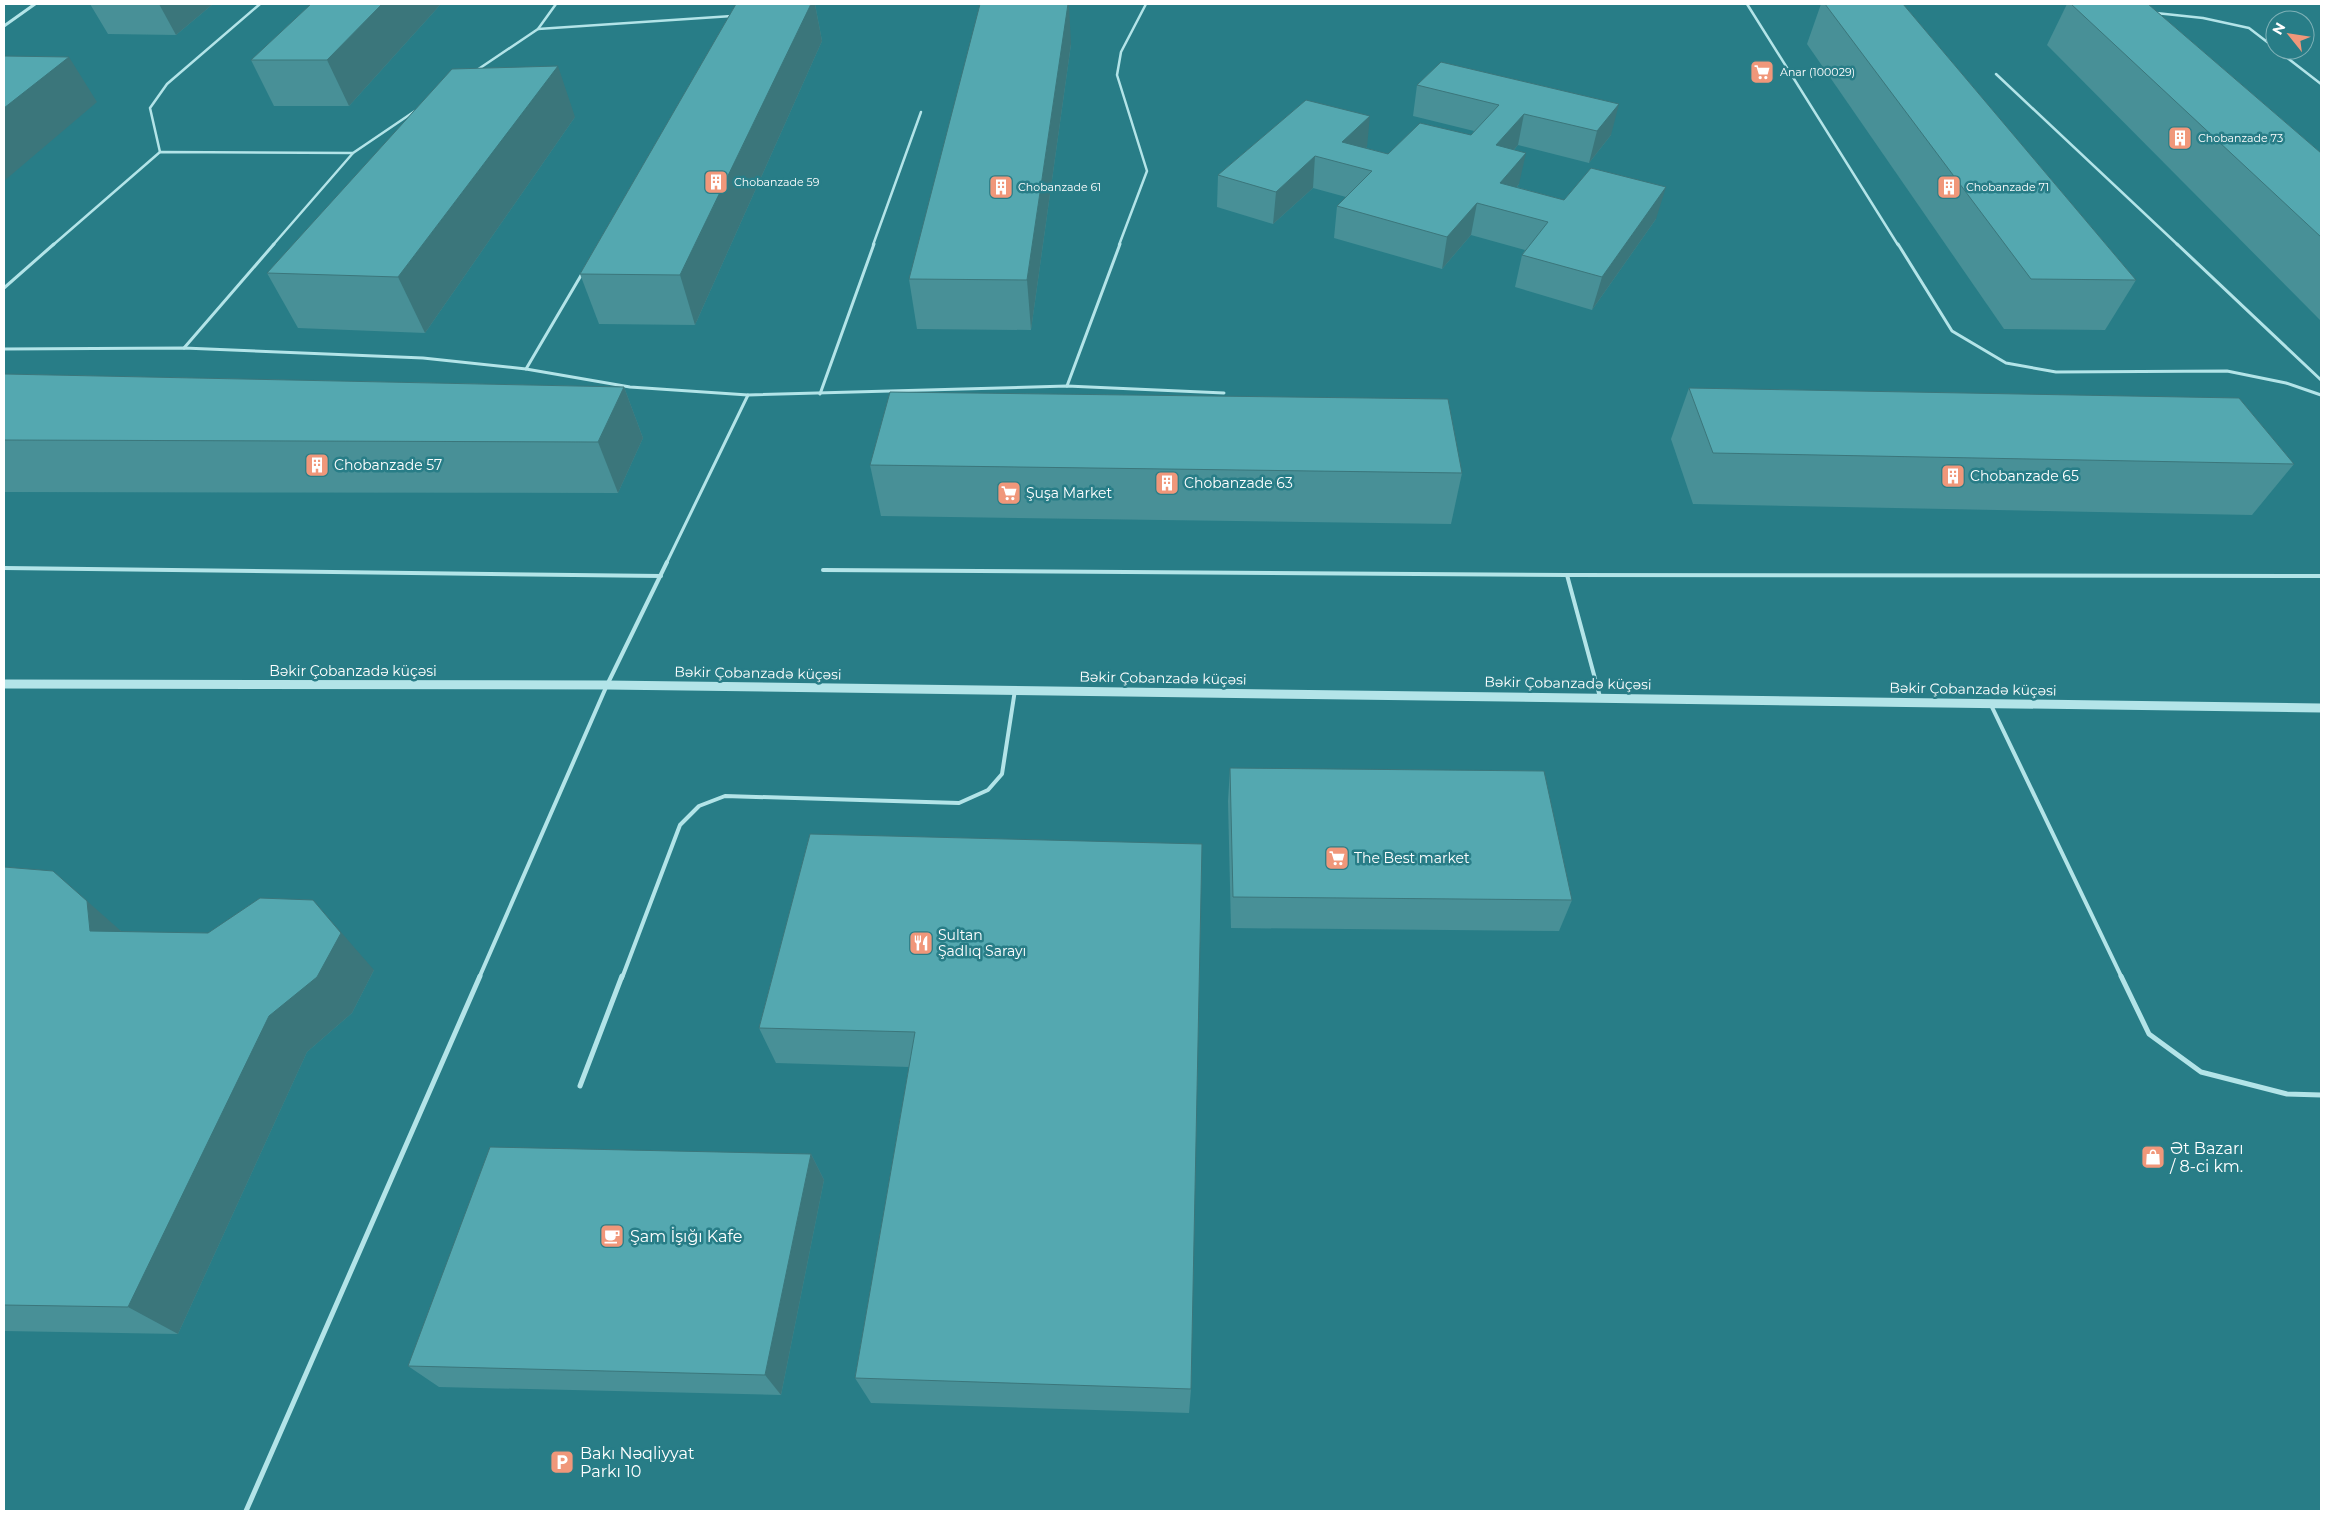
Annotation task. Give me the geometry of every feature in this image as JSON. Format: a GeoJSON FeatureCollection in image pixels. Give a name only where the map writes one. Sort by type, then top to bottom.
{"type":"FeatureCollection","features":[{"type":"Feature","properties":{"kind":"street"},"geometry":{"type":"LineString","coordinates":[[4,26],[35,4]]}},
{"type":"Feature","properties":{"kind":"street","name":"Bəkir Çobanzadə küçəsi"},"geometry":{"type":"LineString","coordinates":[[4,684],[607,685],[2321,708]]}},
{"type":"Feature","properties":{"kind":"lane"},"geometry":{"type":"LineString","coordinates":[[160,152],[150,108],[167,84],[260,4]]}},
{"type":"Feature","properties":{"kind":"lane"},"geometry":{"type":"LineString","coordinates":[[474,72],[538,29],[556,4]]}},
{"type":"Feature","properties":{"kind":"lane"},"geometry":{"type":"LineString","coordinates":[[1067,386],[1148,171],[1117,75],[1121,52],[1146,4]]}},
{"type":"Feature","properties":{"kind":"lane"},"geometry":{"type":"LineString","coordinates":[[1747,4],[1952,331],[2006,362],[2056,372],[2226,371],[2286,383],[2321,395]]}},
{"type":"Feature","properties":{"kind":"lane"},"geometry":{"type":"LineString","coordinates":[[2155,13],[2203,18],[2249,28],[2265,40]]}},
{"type":"Feature","properties":{"kind":"lane"},"geometry":{"type":"LineString","coordinates":[[538,29],[738,15]]}},
{"type":"Feature","properties":{"kind":"lane"},"geometry":{"type":"LineString","coordinates":[[2290,60],[2321,84]]}},
{"type":"Feature","properties":{"kind":"lane"},"geometry":{"type":"LineString","coordinates":[[1996,74],[2321,380]]}},
{"type":"Feature","properties":{"kind":"lane"},"geometry":{"type":"LineString","coordinates":[[184,348],[352,153],[417,110]]}},
{"type":"Feature","properties":{"kind":"lane"},"geometry":{"type":"LineString","coordinates":[[820,394],[921,112]]}},
{"type":"Feature","properties":{"kind":"lane"},"geometry":{"type":"LineString","coordinates":[[4,288],[160,152],[352,153]]}},
{"type":"Feature","properties":{"kind":"lane"},"geometry":{"type":"LineString","coordinates":[[526,369],[586,266]]}},
{"type":"Feature","properties":{"kind":"lane"},"geometry":{"type":"LineString","coordinates":[[4,349],[184,348],[423,358],[526,369],[630,387],[748,396],[1067,386],[1224,393]]}},
{"type":"Feature","properties":{"kind":"lane"},"geometry":{"type":"LineString","coordinates":[[246,1511],[607,685],[748,396]]}},
{"type":"Feature","properties":{"kind":"lane"},"geometry":{"type":"LineString","coordinates":[[4,568],[661,576]]}},
{"type":"Feature","properties":{"kind":"lane"},"geometry":{"type":"LineString","coordinates":[[823,570],[1567,575],[2321,576]]}},
{"type":"Feature","properties":{"kind":"lane"},"geometry":{"type":"LineString","coordinates":[[1567,575],[1600,697]]}},
{"type":"Feature","properties":{"kind":"lane"},"geometry":{"type":"LineString","coordinates":[[580,1086],[680,825],[699,806],[725,796],[959,803],[988,790],[1002,774],[1015,690]]}},
{"type":"Feature","properties":{"kind":"lane"},"geometry":{"type":"LineString","coordinates":[[1990,703],[2149,1034],[2201,1072],[2287,1094],[2321,1095]]}},
{"type":"Feature","properties":{"kind":"building"},"geometry":{"type":"Polygon","coordinates":[[[311,4],[382,4],[327,60],[251,60],[311,4]]]}},
{"type":"Feature","properties":{"kind":"building"},"geometry":{"type":"Polygon","coordinates":[[[736,4],[811,4],[680,275],[580,274],[736,4]]]}},
{"type":"Feature","properties":{"kind":"building","name":"Chobanzade 61"},"geometry":{"type":"Polygon","coordinates":[[[980,4],[1068,4],[1027,280],[909,279],[980,4]]]}},
{"type":"Feature","properties":{"kind":"building"},"geometry":{"type":"Polygon","coordinates":[[[1825,4],[1903,4],[2136,280],[2031,279],[1825,4]]]}},
{"type":"Feature","properties":{"kind":"building"},"geometry":{"type":"Polygon","coordinates":[[[2071,4],[2148,4],[2321,153],[2321,237],[2071,4]]]}},
{"type":"Feature","properties":{"kind":"building"},"geometry":{"type":"Polygon","coordinates":[[[4,56],[69,57],[4,108],[4,56]]]}},
{"type":"Feature","properties":{"kind":"building"},"geometry":{"type":"Polygon","coordinates":[[[1441,62],[1619,104],[1597,131],[1524,114],[1496,145],[1526,153],[1500,183],[1564,200],[1591,168],[1666,187],[1602,277],[1522,255],[1548,222],[1477,203],[1447,237],[1337,206],[1372,171],[1315,156],[1276,192],[1218,175],[1306,100],[1370,116],[1342,142],[1388,154],[1420,123],[1471,135],[1499,105],[1417,85],[1441,62]]]}},
{"type":"Feature","properties":{"kind":"building"},"geometry":{"type":"Polygon","coordinates":[[[558,66],[398,277],[267,273],[452,69],[558,66]]]}},
{"type":"Feature","properties":{"kind":"building"},"geometry":{"type":"Polygon","coordinates":[[[4,374],[624,387],[598,442],[4,440],[4,374]]]}},
{"type":"Feature","properties":{"kind":"building"},"geometry":{"type":"Polygon","coordinates":[[[1689,388],[2239,398],[2294,464],[1713,453],[1689,388]]]}},
{"type":"Feature","properties":{"kind":"building"},"geometry":{"type":"Polygon","coordinates":[[[890,392],[1448,399],[1462,473],[870,465],[890,392]]]}},
{"type":"Feature","properties":{"kind":"building"},"geometry":{"type":"Polygon","coordinates":[[[1230,768],[1544,771],[1572,900],[1233,897],[1230,768]]]}},
{"type":"Feature","properties":{"kind":"building"},"geometry":{"type":"Polygon","coordinates":[[[810,834],[1202,844],[1191,1389],[855,1378],[915,1032],[759,1028],[810,834]]]}},
{"type":"Feature","properties":{"kind":"building"},"geometry":{"type":"Polygon","coordinates":[[[4,867],[53,871],[87,901],[90,931],[208,933],[260,898],[313,900],[341,933],[317,977],[269,1016],[128,1307],[4,1305],[4,867]]]}},
{"type":"Feature","properties":{"kind":"building"},"geometry":{"type":"Polygon","coordinates":[[[490,1147],[811,1154],[765,1375],[408,1366],[490,1147]]]}},
{"type":"Feature","properties":{"kind":"place","name":"Anar (100029)"},"geometry":{"type":"Point","coordinates":[1762,72]}},
{"type":"Feature","properties":{"kind":"place","name":"Chobanzade 73"},"geometry":{"type":"Point","coordinates":[2180,138]}},
{"type":"Feature","properties":{"kind":"place","name":"Chobanzade 59"},"geometry":{"type":"Point","coordinates":[716,182]}},
{"type":"Feature","properties":{"kind":"place","name":"Chobanzade 61"},"geometry":{"type":"Point","coordinates":[1001,187]}},
{"type":"Feature","properties":{"kind":"place","name":"Chobanzade 71"},"geometry":{"type":"Point","coordinates":[1949,187]}},
{"type":"Feature","properties":{"kind":"place","name":"Chobanzade 57"},"geometry":{"type":"Point","coordinates":[317,465]}},
{"type":"Feature","properties":{"kind":"place","name":"Chobanzade 65"},"geometry":{"type":"Point","coordinates":[1953,476]}},
{"type":"Feature","properties":{"kind":"place","name":"Chobanzade 63"},"geometry":{"type":"Point","coordinates":[1167,483]}},
{"type":"Feature","properties":{"kind":"place","name":"Şuşa Market"},"geometry":{"type":"Point","coordinates":[1009,493]}},
{"type":"Feature","properties":{"kind":"place","name":"The Best market"},"geometry":{"type":"Point","coordinates":[1337,858]}},
{"type":"Feature","properties":{"kind":"place","name":"Sultan Şadlıq Sarayı"},"geometry":{"type":"Point","coordinates":[921,943]}},
{"type":"Feature","properties":{"kind":"place","name":"Ət Bazarı / 8-ci km."},"geometry":{"type":"Point","coordinates":[2153,1157]}},
{"type":"Feature","properties":{"kind":"place","name":"Şam İşığı Kafe"},"geometry":{"type":"Point","coordinates":[612,1236]}},
{"type":"Feature","properties":{"kind":"place","name":"Bakı Nəqliyyat Parkı 10"},"geometry":{"type":"Point","coordinates":[562,1462]}}]}
